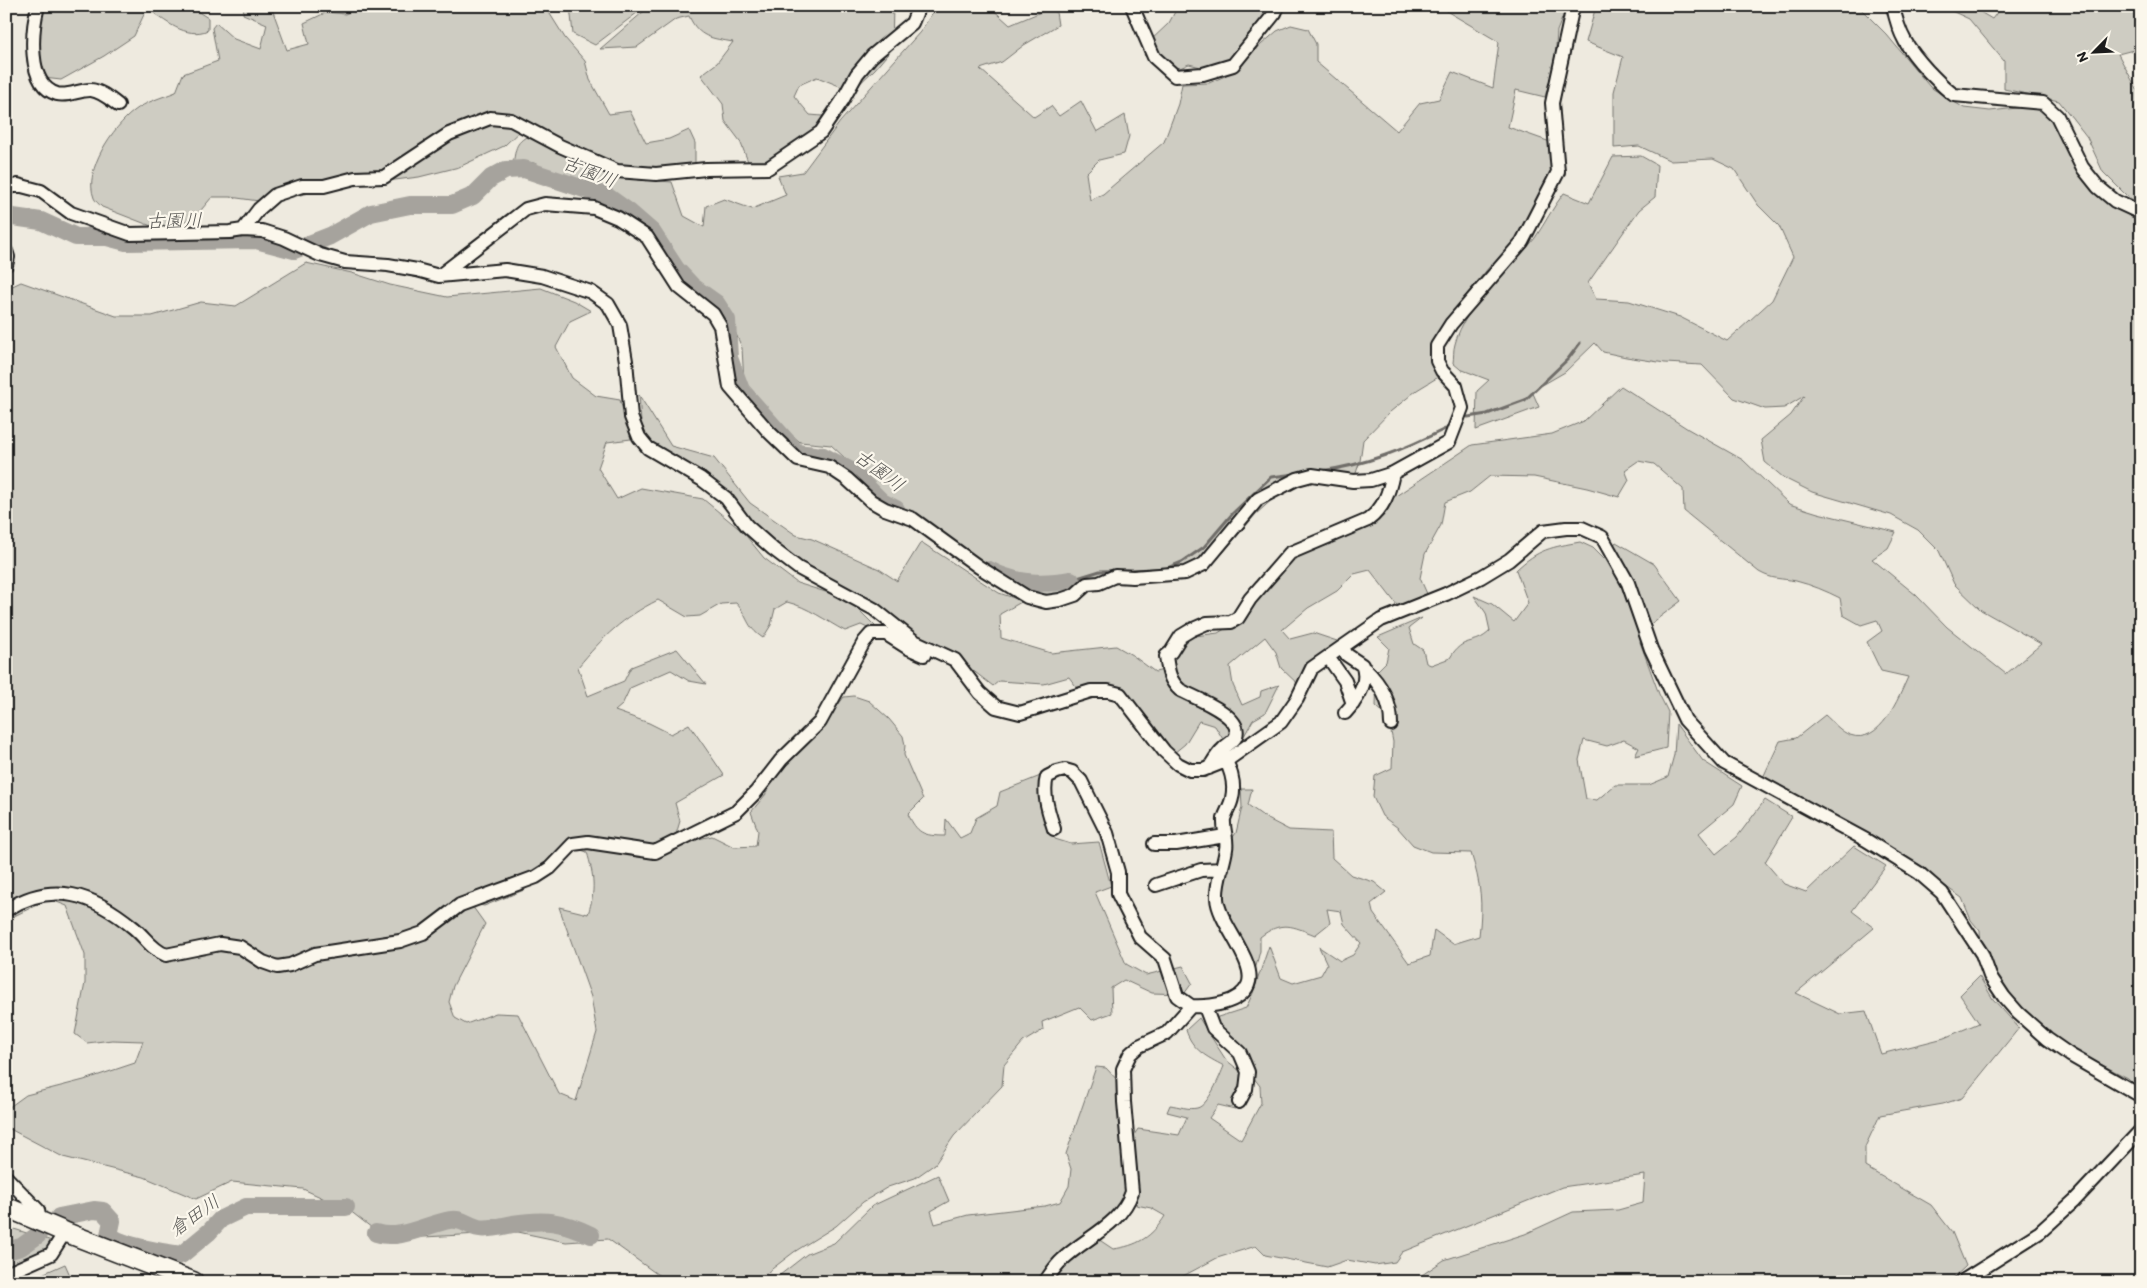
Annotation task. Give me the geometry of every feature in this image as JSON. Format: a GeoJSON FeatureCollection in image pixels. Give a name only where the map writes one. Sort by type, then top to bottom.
{"type":"FeatureCollection","features":[{"type":"Feature","properties":{"kind":"highway"},"geometry":{"type":"LineString","coordinates":[[6,1208],[194,1282]]}},
{"type":"Feature","properties":{"kind":"street"},"geometry":{"type":"LineString","coordinates":[[38,6],[32,47],[36,69],[45,85],[51,91],[59,94],[71,94],[90,90],[100,92],[118,105]]}},
{"type":"Feature","properties":{"kind":"street"},"geometry":{"type":"LineString","coordinates":[[242,230],[259,209],[275,195],[302,186],[324,186],[355,178],[384,177],[449,134],[490,118],[511,120],[560,146],[617,171],[656,174],[706,169],[768,168],[821,132],[857,74],[872,56],[912,23],[921,6]]}},
{"type":"Feature","properties":{"kind":"street"},"geometry":{"type":"LineString","coordinates":[[1132,6],[1154,56],[1174,76],[1203,74],[1232,65],[1275,13],[1278,6]]}},
{"type":"Feature","properties":{"kind":"street"},"geometry":{"type":"LineString","coordinates":[[439,276],[526,209],[545,204],[594,208],[618,218],[647,237],[679,286],[713,314],[720,326],[730,387],[769,432],[798,460],[829,467],[847,479],[871,501],[913,519],[979,567],[1027,597],[1046,602],[1060,600],[1076,595],[1087,584],[1100,583],[1115,576],[1133,578],[1186,573],[1204,564],[1258,499],[1296,479],[1312,475],[1353,481],[1371,480],[1392,473],[1449,442],[1462,408],[1456,386],[1442,371],[1437,361],[1437,346],[1451,324],[1522,242],[1558,172],[1552,103],[1573,6]]}},
{"type":"Feature","properties":{"kind":"street"},"geometry":{"type":"LineString","coordinates":[[1893,6],[1897,26],[1910,51],[1945,89],[1954,95],[2043,103],[2060,120],[2082,167],[2098,187],[2115,201],[2141,213]]}},
{"type":"Feature","properties":{"kind":"street"},"geometry":{"type":"LineString","coordinates":[[6,188],[18,185],[41,190],[71,212],[130,234],[230,232],[242,230],[262,232],[284,238],[320,254],[345,262],[388,265],[439,276],[505,270],[542,276],[591,292],[608,304],[620,325],[626,361],[631,417],[639,437],[648,448],[701,479],[726,498],[747,526],[779,554],[798,568],[874,609],[914,641],[955,660],[980,693],[996,707],[1020,713],[1091,691],[1108,691],[1120,694],[1164,751],[1178,764],[1190,770],[1203,770],[1226,761],[1281,722],[1297,699],[1312,668],[1381,620],[1446,594],[1481,577],[1509,560],[1543,531],[1582,528],[1602,537],[1628,583],[1651,649],[1685,720],[1718,758],[1756,782],[1866,840],[1919,874],[1942,893],[1982,954],[1990,976],[2004,997],[2018,1013],[2047,1039],[2070,1055],[2141,1096]]}},
{"type":"Feature","properties":{"kind":"street"},"geometry":{"type":"LineString","coordinates":[[6,251],[8,257],[6,265]]}},
{"type":"Feature","properties":{"kind":"street"},"geometry":{"type":"LineString","coordinates":[[1209,768],[1222,749],[1233,741],[1236,735],[1235,723],[1229,716],[1180,690],[1173,684],[1169,676],[1166,656],[1171,652],[1181,636],[1191,630],[1208,623],[1231,622],[1238,618],[1250,599],[1290,553],[1368,520],[1378,512],[1389,493],[1392,473]]}},
{"type":"Feature","properties":{"kind":"street"},"geometry":{"type":"LineString","coordinates":[[6,910],[26,898],[60,892],[78,895],[116,914],[166,956],[220,944],[240,947],[263,962],[277,967],[290,966],[315,954],[400,940],[423,933],[460,905],[536,877],[550,868],[573,844],[588,842],[655,852],[736,812],[756,792],[781,760],[820,722],[864,642],[871,634],[886,634],[908,648],[924,655],[936,650]]}},
{"type":"Feature","properties":{"kind":"street"},"geometry":{"type":"LineString","coordinates":[[1328,658],[1345,681],[1349,709],[1362,686],[1365,675],[1362,665],[1347,655],[1343,648]]}},
{"type":"Feature","properties":{"kind":"street"},"geometry":{"type":"LineString","coordinates":[[1364,670],[1374,678],[1385,694],[1391,711],[1391,724]]}},
{"type":"Feature","properties":{"kind":"street"},"geometry":{"type":"LineString","coordinates":[[1054,829],[1048,810],[1047,777],[1064,770],[1072,772],[1081,781],[1107,833],[1118,872],[1118,894],[1140,937],[1166,959],[1177,996],[1191,1006],[1204,1007],[1218,1004],[1245,992],[1250,982],[1246,962],[1218,907],[1217,896],[1227,848],[1224,819],[1233,797],[1233,775],[1226,761]]}},
{"type":"Feature","properties":{"kind":"street"},"geometry":{"type":"LineString","coordinates":[[1154,844],[1176,844],[1225,836]]}},
{"type":"Feature","properties":{"kind":"street"},"geometry":{"type":"LineString","coordinates":[[1156,884],[1201,870],[1222,869]]}},
{"type":"Feature","properties":{"kind":"street"},"geometry":{"type":"LineString","coordinates":[[1045,1282],[1061,1260],[1115,1219],[1127,1206],[1132,1192],[1123,1069],[1130,1054],[1139,1046],[1167,1033],[1191,1006]]}},
{"type":"Feature","properties":{"kind":"street"},"geometry":{"type":"LineString","coordinates":[[1204,1007],[1213,1028],[1240,1053],[1248,1072],[1246,1089],[1239,1102]]}},
{"type":"Feature","properties":{"kind":"street"},"geometry":{"type":"LineString","coordinates":[[1961,1282],[2040,1232],[2074,1201],[2141,1130]]}},
{"type":"Feature","properties":{"kind":"street"},"geometry":{"type":"LineString","coordinates":[[6,1177],[38,1210],[40,1222]]}},
{"type":"Feature","properties":{"kind":"street"},"geometry":{"type":"LineString","coordinates":[[6,1274],[51,1254],[65,1232]]}},
{"type":"Feature","properties":{"kind":"shaded area"},"geometry":{"type":"Polygon","coordinates":[[[45,6],[189,6],[208,18],[208,30],[200,32],[184,31],[168,23],[147,8],[134,36],[104,56],[61,80],[35,77],[30,70],[27,55],[39,27],[45,6]]]}},
{"type":"Feature","properties":{"kind":"shaded area"},"geometry":{"type":"Polygon","coordinates":[[[244,6],[271,6],[287,50],[309,44],[304,23],[327,12],[345,14],[362,6],[545,6],[565,38],[585,61],[590,80],[609,114],[630,111],[646,143],[669,139],[689,130],[695,143],[695,167],[648,170],[608,164],[526,125],[504,146],[459,167],[419,177],[339,187],[266,202],[230,197],[212,197],[196,216],[164,231],[102,207],[94,198],[92,187],[93,175],[96,162],[109,138],[117,127],[138,108],[176,92],[183,74],[218,61],[212,28],[216,23],[234,39],[261,49],[267,24],[243,14],[244,6]]]}},
{"type":"Feature","properties":{"kind":"shaded area"},"geometry":{"type":"Polygon","coordinates":[[[570,6],[642,6],[642,9],[595,45],[573,34],[570,6]]]}},
{"type":"Feature","properties":{"kind":"shaded area"},"geometry":{"type":"Polygon","coordinates":[[[650,6],[893,6],[892,49],[852,91],[817,77],[799,85],[794,96],[810,115],[822,116],[837,109],[776,165],[749,164],[740,141],[725,121],[723,104],[701,75],[717,63],[733,42],[706,36],[697,29],[689,16],[676,19],[637,47],[600,49],[650,6]]]}},
{"type":"Feature","properties":{"kind":"shaded area"},"geometry":{"type":"Polygon","coordinates":[[[937,6],[989,6],[1010,25],[1055,6],[1058,25],[1024,45],[1002,62],[980,69],[1034,117],[1051,106],[1059,116],[1081,101],[1097,132],[1125,115],[1129,136],[1124,154],[1099,160],[1086,173],[1090,200],[1103,194],[1164,142],[1178,104],[1182,84],[1209,83],[1225,76],[1277,31],[1291,25],[1308,29],[1316,44],[1316,62],[1397,131],[1420,103],[1439,99],[1452,72],[1493,88],[1499,42],[1448,12],[1443,6],[1567,6],[1557,31],[1555,60],[1545,97],[1516,90],[1508,127],[1553,143],[1552,172],[1538,221],[1502,258],[1490,266],[1458,305],[1444,347],[1445,373],[1417,390],[1390,412],[1363,440],[1360,461],[1355,476],[1309,478],[1284,489],[1256,514],[1222,554],[1198,570],[1085,589],[1047,599],[1024,591],[933,540],[831,445],[800,442],[773,419],[744,383],[742,348],[728,315],[681,279],[645,227],[622,209],[534,163],[522,161],[513,165],[517,146],[522,140],[532,134],[561,151],[620,178],[672,182],[684,216],[704,227],[706,206],[724,199],[752,209],[786,195],[778,176],[803,172],[840,122],[920,32],[937,6]]]}},
{"type":"Feature","properties":{"kind":"shaded area"},"geometry":{"type":"Polygon","coordinates":[[[1178,6],[1286,6],[1266,30],[1216,71],[1189,64],[1171,72],[1159,71],[1144,55],[1150,41],[1169,23],[1178,6]]]}},
{"type":"Feature","properties":{"kind":"shaded area"},"geometry":{"type":"Polygon","coordinates":[[[1596,6],[1858,6],[1887,35],[1930,87],[1964,108],[1990,111],[2017,108],[2057,109],[2097,177],[2112,193],[2141,217],[2141,1091],[2128,1078],[2072,1050],[2045,1032],[2009,995],[1981,950],[1980,931],[1971,920],[1962,898],[1877,838],[1760,784],[1780,741],[1796,738],[1825,715],[1840,729],[1850,735],[1861,736],[1879,727],[1894,707],[1908,677],[1881,671],[1867,642],[1882,631],[1877,620],[1861,625],[1843,615],[1840,598],[1808,584],[1773,578],[1759,572],[1684,511],[1683,489],[1654,464],[1638,461],[1625,470],[1629,480],[1619,497],[1534,477],[1490,476],[1470,492],[1445,502],[1441,525],[1425,554],[1420,578],[1428,596],[1400,609],[1370,570],[1354,574],[1337,591],[1308,608],[1282,630],[1290,639],[1313,633],[1343,643],[1302,688],[1281,668],[1276,652],[1265,637],[1230,666],[1233,685],[1242,705],[1260,697],[1261,691],[1279,685],[1265,713],[1253,720],[1239,745],[1227,746],[1215,726],[1199,721],[1185,744],[1174,753],[1151,721],[1122,692],[1078,689],[1069,677],[1044,684],[999,681],[993,686],[958,659],[914,636],[788,559],[649,442],[641,423],[639,395],[671,446],[714,458],[750,503],[796,535],[812,539],[879,569],[897,581],[921,542],[999,593],[1023,601],[1000,614],[1001,638],[1051,653],[1116,646],[1155,672],[1168,669],[1188,637],[1218,633],[1233,624],[1239,604],[1291,556],[1366,516],[1472,445],[1552,434],[1584,421],[1621,386],[1688,429],[1743,460],[1789,504],[1896,532],[1888,548],[1872,559],[1916,595],[1947,627],[2006,674],[2041,644],[1981,610],[1954,584],[1939,551],[1918,530],[1891,515],[1812,492],[1784,478],[1765,462],[1761,440],[1791,415],[1804,396],[1784,408],[1765,409],[1734,398],[1702,365],[1665,363],[1626,357],[1603,352],[1595,343],[1565,372],[1532,391],[1539,407],[1476,430],[1477,391],[1489,380],[1460,369],[1453,363],[1454,346],[1460,329],[1478,301],[1535,238],[1564,193],[1589,203],[1613,157],[1641,156],[1657,165],[1655,197],[1639,210],[1588,283],[1596,299],[1629,301],[1680,317],[1727,341],[1772,300],[1793,257],[1779,226],[1758,205],[1734,169],[1713,159],[1671,161],[1639,146],[1614,148],[1614,92],[1623,57],[1586,42],[1596,6]]]}},
{"type":"Feature","properties":{"kind":"shaded area"},"geometry":{"type":"Polygon","coordinates":[[[1941,6],[1970,6],[1992,19],[2002,6],[2141,6],[2141,48],[2118,54],[2141,97],[2141,205],[2127,196],[2103,172],[2087,137],[2059,101],[2004,89],[2004,61],[1969,19],[1941,6]]]}},
{"type":"Feature","properties":{"kind":"shaded area"},"geometry":{"type":"Polygon","coordinates":[[[306,263],[352,273],[390,285],[447,297],[541,288],[574,301],[591,311],[570,321],[556,347],[572,378],[596,396],[620,400],[631,439],[607,442],[598,468],[617,499],[641,488],[703,499],[743,532],[764,558],[797,583],[848,599],[885,636],[861,625],[845,631],[810,611],[787,602],[775,609],[771,625],[763,638],[753,629],[736,603],[721,604],[700,616],[687,617],[658,600],[623,621],[605,637],[578,667],[588,696],[624,681],[631,667],[677,649],[706,684],[689,681],[671,670],[630,688],[622,705],[615,711],[649,723],[671,734],[689,724],[724,775],[675,803],[680,821],[675,838],[680,843],[712,836],[734,847],[756,846],[758,831],[751,812],[766,794],[762,776],[769,764],[828,718],[844,697],[854,696],[869,701],[889,719],[903,736],[905,745],[904,755],[923,799],[908,814],[914,825],[926,834],[945,836],[946,819],[960,838],[970,833],[976,818],[997,806],[1000,792],[1043,775],[1043,800],[1055,839],[1071,844],[1099,842],[1111,886],[1095,892],[1126,964],[1146,975],[1183,966],[1192,983],[1184,994],[1152,993],[1124,980],[1111,988],[1112,1013],[1092,1020],[1079,1007],[1042,1022],[1043,1030],[1023,1042],[1004,1065],[1002,1086],[954,1136],[935,1164],[915,1178],[888,1187],[863,1202],[836,1226],[794,1252],[755,1282],[668,1282],[608,1239],[566,1242],[518,1232],[386,1239],[349,1210],[303,1189],[232,1182],[196,1199],[144,1177],[63,1157],[8,1128],[8,1108],[26,1095],[84,1080],[135,1063],[143,1041],[112,1040],[87,1043],[75,1034],[85,983],[85,955],[67,906],[49,899],[6,920],[6,289],[21,282],[116,316],[152,316],[201,302],[236,306],[306,263]],[[564,844],[553,869],[524,890],[484,906],[470,903],[485,924],[453,986],[449,1002],[455,1018],[466,1024],[496,1013],[518,1014],[559,1094],[576,1101],[597,1032],[591,997],[559,907],[588,914],[593,883],[587,852],[564,844]]]}},
{"type":"Feature","properties":{"kind":"shaded area"},"geometry":{"type":"Polygon","coordinates":[[[1580,542],[1593,548],[1604,559],[1616,542],[1654,564],[1681,601],[1648,626],[1640,642],[1659,694],[1668,712],[1666,748],[1635,756],[1639,748],[1624,740],[1607,746],[1584,740],[1579,760],[1586,799],[1597,800],[1615,785],[1649,785],[1668,777],[1674,755],[1676,724],[1703,761],[1742,786],[1734,804],[1699,833],[1716,854],[1737,837],[1765,800],[1792,817],[1765,862],[1784,884],[1806,892],[1854,846],[1886,866],[1852,911],[1874,928],[1796,993],[1840,1014],[1866,1011],[1881,1054],[1944,1038],[1979,1023],[1960,995],[1979,976],[1993,999],[2019,1028],[1962,1098],[1943,1104],[1880,1115],[1865,1147],[1865,1167],[1931,1205],[1952,1232],[1966,1266],[1949,1282],[1423,1282],[1419,1277],[1444,1260],[1525,1234],[1573,1212],[1618,1210],[1643,1203],[1645,1175],[1562,1187],[1402,1252],[1395,1262],[1375,1265],[1347,1260],[1327,1267],[1265,1255],[1256,1246],[1217,1258],[1172,1282],[771,1282],[807,1254],[834,1243],[872,1206],[938,1175],[949,1201],[931,1211],[935,1224],[968,1215],[1045,1206],[1060,1202],[1069,1186],[1071,1169],[1066,1154],[1096,1067],[1106,1068],[1121,1084],[1127,1200],[1098,1239],[1113,1249],[1137,1243],[1155,1230],[1165,1216],[1151,1208],[1136,1205],[1138,1193],[1134,1135],[1138,1129],[1179,1135],[1187,1117],[1167,1112],[1170,1105],[1191,1109],[1201,1106],[1213,1090],[1224,1066],[1201,1052],[1192,1043],[1186,1030],[1199,1018],[1226,1060],[1240,1071],[1245,1083],[1243,1101],[1235,1109],[1218,1105],[1209,1118],[1241,1140],[1261,1103],[1260,1086],[1217,1030],[1215,1018],[1246,1008],[1269,946],[1281,978],[1293,983],[1321,975],[1327,964],[1319,947],[1340,961],[1353,955],[1361,943],[1344,924],[1341,911],[1327,909],[1330,923],[1315,935],[1293,927],[1275,928],[1260,937],[1260,951],[1255,970],[1239,962],[1218,894],[1220,855],[1236,833],[1242,807],[1241,789],[1252,789],[1248,805],[1266,818],[1289,830],[1331,832],[1332,858],[1351,875],[1374,882],[1386,892],[1371,904],[1373,913],[1409,963],[1430,956],[1434,930],[1453,944],[1479,936],[1480,894],[1471,853],[1431,852],[1413,845],[1398,828],[1382,816],[1373,797],[1375,776],[1392,768],[1393,742],[1388,717],[1376,706],[1377,671],[1386,662],[1389,648],[1378,637],[1422,618],[1409,628],[1414,644],[1423,650],[1426,663],[1431,665],[1450,658],[1459,646],[1479,639],[1490,631],[1486,613],[1474,596],[1492,604],[1514,622],[1528,603],[1516,570],[1531,557],[1539,553],[1580,542]]]}},
{"type":"Feature","properties":{"kind":"shaded area"},"geometry":{"type":"Polygon","coordinates":[[[14,1229],[49,1240],[61,1247],[6,1278],[6,1232],[14,1229]]]}},
{"type":"Feature","properties":{"kind":"shaded area"},"geometry":{"type":"Polygon","coordinates":[[[65,1264],[73,1282],[24,1282],[65,1264]]]}},
{"type":"Feature","properties":{"kind":"waterway","name":"古園川"},"geometry":{"type":"LineString","coordinates":[[6,216],[41,221],[76,237],[107,237],[126,242],[256,240],[294,250],[330,236],[371,213],[410,205],[452,205],[473,196],[491,178],[506,170],[524,169],[608,197],[652,232],[676,269],[692,286],[716,303],[727,320],[729,358],[741,390],[797,453],[823,456],[851,471],[882,502],[896,509]]}},
{"type":"Feature","properties":{"kind":"waterway"},"geometry":{"type":"LineString","coordinates":[[1468,417],[1487,414],[1525,400],[1568,359],[1580,343]]}},
{"type":"Feature","properties":{"kind":"waterway"},"geometry":{"type":"LineString","coordinates":[[1321,471],[1354,465],[1385,455],[1445,429]]}},
{"type":"Feature","properties":{"kind":"waterway"},"geometry":{"type":"LineString","coordinates":[[1165,569],[1182,562],[1204,547],[1233,513],[1271,477],[1295,474]]}},
{"type":"Feature","properties":{"kind":"waterway"},"geometry":{"type":"LineString","coordinates":[[1071,580],[1100,571],[1156,569]]}},
{"type":"Feature","properties":{"kind":"waterway","name":"古園川"},"geometry":{"type":"LineString","coordinates":[[989,570],[1019,581],[1049,583],[1071,580]]}},
{"type":"Feature","properties":{"kind":"waterway","name":"倉田川"},"geometry":{"type":"LineString","coordinates":[[59,1217],[94,1210],[103,1211],[112,1221],[109,1235],[115,1239],[143,1248],[181,1255],[209,1232],[221,1219],[246,1207],[346,1207]]}},
{"type":"Feature","properties":{"kind":"waterway","name":"倉田川"},"geometry":{"type":"LineString","coordinates":[[376,1233],[394,1235],[454,1220],[483,1228],[524,1222],[553,1222],[591,1235]]}},
{"type":"Feature","properties":{"kind":"waterway","name":"倉田川"},"geometry":{"type":"LineString","coordinates":[[6,1251],[21,1247],[38,1235]]}}]}
